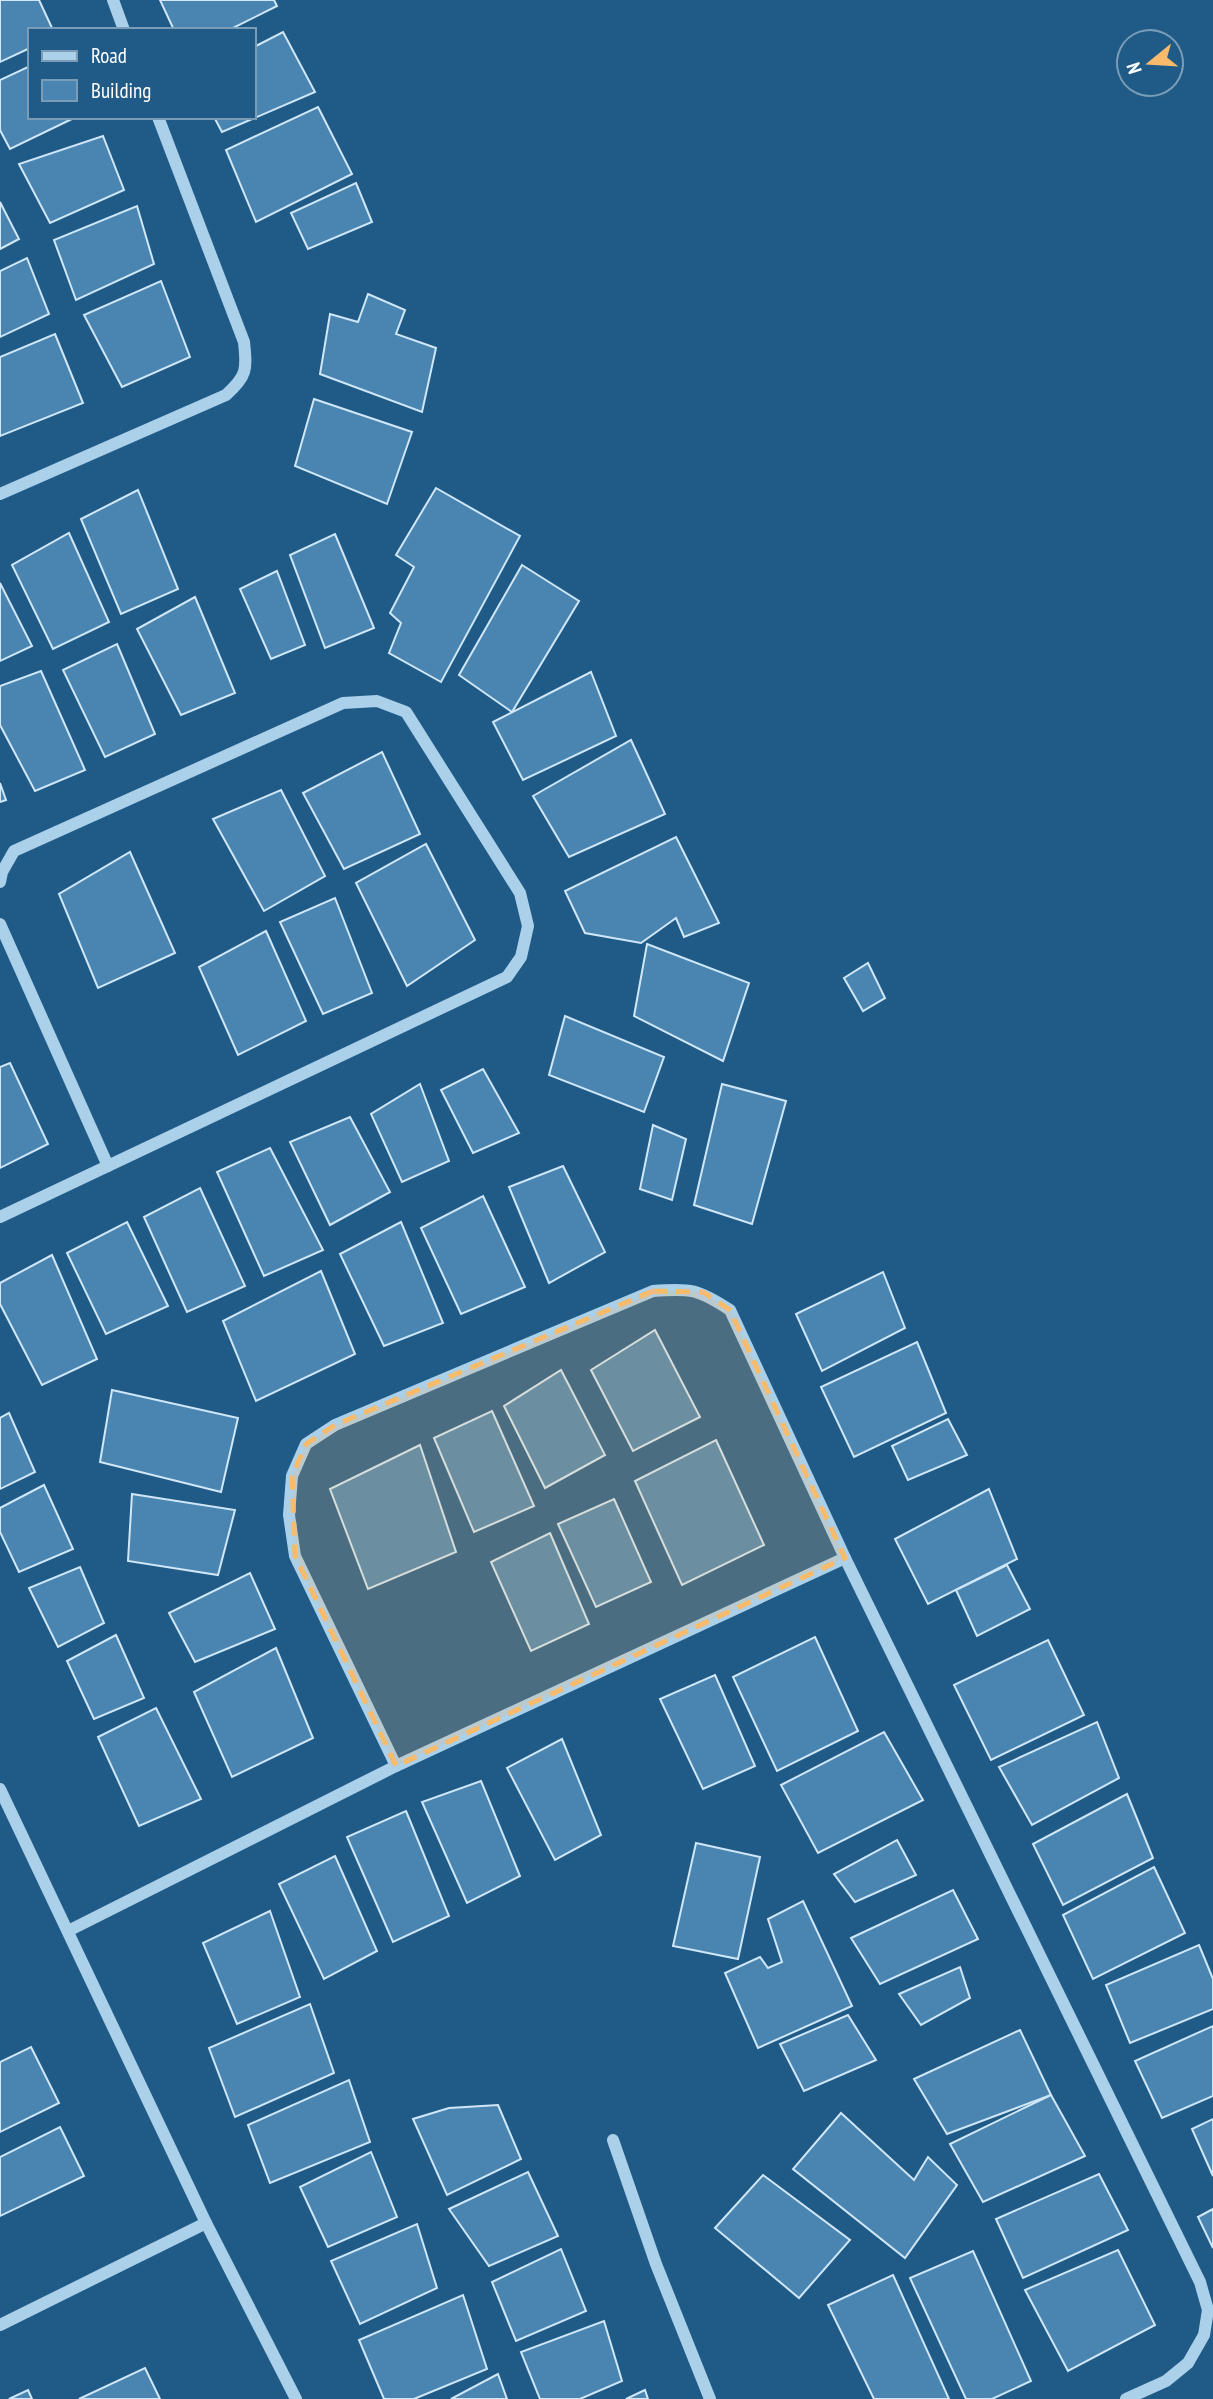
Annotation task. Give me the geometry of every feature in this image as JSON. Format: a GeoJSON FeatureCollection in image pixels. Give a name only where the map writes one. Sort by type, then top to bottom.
{"type":"FeatureCollection","features":[{"type":"Feature","properties":{"kind":"street"},"geometry":{"type":"LineString","coordinates":[[113,0],[123,28]]}},
{"type":"Feature","properties":{"kind":"street"},"geometry":{"type":"LineString","coordinates":[[0,495],[226,395],[243,380],[247,364],[244,342],[159,119]]}},
{"type":"Feature","properties":{"kind":"street"},"geometry":{"type":"LineString","coordinates":[[0,882],[2,872],[14,851],[344,703],[377,701],[406,712],[520,892],[528,926],[521,957],[507,977],[0,1217]]}},
{"type":"Feature","properties":{"kind":"street"},"geometry":{"type":"LineString","coordinates":[[0,924],[108,1166]]}},
{"type":"Feature","properties":{"kind":"street"},"geometry":{"type":"LineString","coordinates":[[396,1766],[295,1556],[289,1515],[292,1476],[306,1444],[335,1425],[653,1291],[676,1289],[703,1292],[730,1310],[845,1558],[1200,2282],[1208,2310],[1203,2334],[1188,2363],[1166,2381],[1126,2399]]}},
{"type":"Feature","properties":{"kind":"street"},"geometry":{"type":"LineString","coordinates":[[68,1931],[396,1766],[845,1558]]}},
{"type":"Feature","properties":{"kind":"street"},"geometry":{"type":"LineString","coordinates":[[0,1789],[206,2224],[296,2399]]}},
{"type":"Feature","properties":{"kind":"street"},"geometry":{"type":"LineString","coordinates":[[613,2140],[656,2264],[710,2399]]}},
{"type":"Feature","properties":{"kind":"street"},"geometry":{"type":"LineString","coordinates":[[0,2325],[206,2224]]}},
{"type":"Feature","properties":{"kind":"highlighted area"},"geometry":{"type":"Polygon","coordinates":[[[653,1291],[703,1292],[730,1310],[845,1558],[396,1766],[295,1556],[292,1476],[306,1444],[335,1425],[653,1291]]]}},
{"type":"Feature","properties":{"kind":"building"},"geometry":{"type":"Polygon","coordinates":[[[0,0],[39,0],[52,28],[28,28],[28,49],[0,62],[0,0]]]}},
{"type":"Feature","properties":{"kind":"building"},"geometry":{"type":"Polygon","coordinates":[[[160,0],[274,0],[277,6],[233,28],[173,28],[160,0]]]}},
{"type":"Feature","properties":{"kind":"building"},"geometry":{"type":"Polygon","coordinates":[[[283,32],[315,92],[256,117],[256,46],[283,32]]]}},
{"type":"Feature","properties":{"kind":"building"},"geometry":{"type":"Polygon","coordinates":[[[28,67],[28,119],[72,119],[10,149],[0,130],[0,80],[28,67]]]}},
{"type":"Feature","properties":{"kind":"building"},"geometry":{"type":"Polygon","coordinates":[[[318,107],[352,174],[256,222],[226,150],[318,107]]]}},
{"type":"Feature","properties":{"kind":"building"},"geometry":{"type":"Polygon","coordinates":[[[215,119],[252,119],[222,132],[215,119]]]}},
{"type":"Feature","properties":{"kind":"building"},"geometry":{"type":"Polygon","coordinates":[[[103,136],[124,190],[50,223],[19,164],[103,136]]]}},
{"type":"Feature","properties":{"kind":"building"},"geometry":{"type":"Polygon","coordinates":[[[356,183],[372,222],[308,249],[291,213],[356,183]]]}},
{"type":"Feature","properties":{"kind":"building"},"geometry":{"type":"Polygon","coordinates":[[[0,202],[19,239],[0,249],[0,202]]]}},
{"type":"Feature","properties":{"kind":"building"},"geometry":{"type":"Polygon","coordinates":[[[137,206],[154,264],[76,300],[54,240],[137,206]]]}},
{"type":"Feature","properties":{"kind":"building"},"geometry":{"type":"Polygon","coordinates":[[[27,258],[49,314],[0,337],[0,271],[27,258]]]}},
{"type":"Feature","properties":{"kind":"building"},"geometry":{"type":"Polygon","coordinates":[[[161,281],[190,357],[122,387],[84,315],[161,281]]]}},
{"type":"Feature","properties":{"kind":"building"},"geometry":{"type":"Polygon","coordinates":[[[368,294],[405,310],[396,334],[436,348],[422,412],[320,374],[330,314],[358,322],[368,294]]]}},
{"type":"Feature","properties":{"kind":"building"},"geometry":{"type":"Polygon","coordinates":[[[55,334],[83,403],[0,436],[0,357],[55,334]]]}},
{"type":"Feature","properties":{"kind":"building"},"geometry":{"type":"Polygon","coordinates":[[[314,399],[412,432],[387,504],[295,466],[314,399]]]}},
{"type":"Feature","properties":{"kind":"building"},"geometry":{"type":"Polygon","coordinates":[[[436,488],[520,536],[441,682],[389,653],[401,623],[390,613],[414,567],[396,555],[436,488]]]}},
{"type":"Feature","properties":{"kind":"building"},"geometry":{"type":"Polygon","coordinates":[[[138,490],[178,589],[121,614],[81,519],[138,490]]]}},
{"type":"Feature","properties":{"kind":"building"},"geometry":{"type":"Polygon","coordinates":[[[69,533],[109,622],[53,649],[12,565],[69,533]]]}},
{"type":"Feature","properties":{"kind":"building"},"geometry":{"type":"Polygon","coordinates":[[[335,534],[374,628],[325,648],[290,555],[335,534]]]}},
{"type":"Feature","properties":{"kind":"building"},"geometry":{"type":"Polygon","coordinates":[[[522,565],[579,601],[512,712],[459,675],[522,565]]]}},
{"type":"Feature","properties":{"kind":"building"},"geometry":{"type":"Polygon","coordinates":[[[277,571],[305,645],[271,659],[240,589],[277,571]]]}},
{"type":"Feature","properties":{"kind":"building"},"geometry":{"type":"Polygon","coordinates":[[[0,583],[32,646],[0,661],[0,583]]]}},
{"type":"Feature","properties":{"kind":"building"},"geometry":{"type":"Polygon","coordinates":[[[195,597],[235,693],[181,715],[137,629],[195,597]]]}},
{"type":"Feature","properties":{"kind":"building"},"geometry":{"type":"Polygon","coordinates":[[[117,644],[155,734],[105,757],[63,670],[117,644]]]}},
{"type":"Feature","properties":{"kind":"building"},"geometry":{"type":"Polygon","coordinates":[[[41,671],[85,770],[35,791],[0,725],[0,686],[41,671]]]}},
{"type":"Feature","properties":{"kind":"building"},"geometry":{"type":"Polygon","coordinates":[[[591,672],[616,736],[523,780],[493,722],[591,672]]]}},
{"type":"Feature","properties":{"kind":"building"},"geometry":{"type":"Polygon","coordinates":[[[631,740],[665,814],[569,857],[533,796],[631,740]]]}},
{"type":"Feature","properties":{"kind":"building"},"geometry":{"type":"Polygon","coordinates":[[[382,752],[420,834],[344,869],[303,793],[382,752]]]}},
{"type":"Feature","properties":{"kind":"building"},"geometry":{"type":"Polygon","coordinates":[[[0,783],[6,800],[0,802],[0,783]]]}},
{"type":"Feature","properties":{"kind":"building"},"geometry":{"type":"Polygon","coordinates":[[[281,790],[325,876],[264,911],[213,819],[281,790]]]}},
{"type":"Feature","properties":{"kind":"building"},"geometry":{"type":"Polygon","coordinates":[[[676,837],[719,923],[684,937],[676,918],[641,943],[585,933],[565,891],[676,837]]]}},
{"type":"Feature","properties":{"kind":"building"},"geometry":{"type":"Polygon","coordinates":[[[426,844],[475,940],[407,986],[356,883],[426,844]]]}},
{"type":"Feature","properties":{"kind":"building"},"geometry":{"type":"Polygon","coordinates":[[[130,852],[175,953],[98,988],[59,894],[130,852]]]}},
{"type":"Feature","properties":{"kind":"building"},"geometry":{"type":"Polygon","coordinates":[[[335,898],[372,993],[323,1014],[280,922],[335,898]]]}},
{"type":"Feature","properties":{"kind":"building"},"geometry":{"type":"Polygon","coordinates":[[[266,931],[306,1021],[238,1055],[199,967],[266,931]]]}},
{"type":"Feature","properties":{"kind":"building"},"geometry":{"type":"Polygon","coordinates":[[[647,944],[749,983],[723,1061],[634,1016],[647,944]]]}},
{"type":"Feature","properties":{"kind":"building"},"geometry":{"type":"Polygon","coordinates":[[[868,963],[885,998],[863,1011],[844,978],[868,963]]]}},
{"type":"Feature","properties":{"kind":"building"},"geometry":{"type":"Polygon","coordinates":[[[565,1016],[664,1057],[644,1112],[549,1075],[565,1016]]]}},
{"type":"Feature","properties":{"kind":"building"},"geometry":{"type":"Polygon","coordinates":[[[10,1063],[48,1144],[0,1168],[0,1067],[10,1063]]]}},
{"type":"Feature","properties":{"kind":"building"},"geometry":{"type":"Polygon","coordinates":[[[483,1069],[519,1133],[473,1153],[441,1090],[483,1069]]]}},
{"type":"Feature","properties":{"kind":"building"},"geometry":{"type":"Polygon","coordinates":[[[420,1084],[449,1161],[402,1182],[371,1114],[420,1084]]]}},
{"type":"Feature","properties":{"kind":"building"},"geometry":{"type":"Polygon","coordinates":[[[722,1084],[786,1101],[752,1224],[694,1205],[722,1084]]]}},
{"type":"Feature","properties":{"kind":"building"},"geometry":{"type":"Polygon","coordinates":[[[350,1117],[390,1192],[330,1225],[290,1142],[350,1117]]]}},
{"type":"Feature","properties":{"kind":"building"},"geometry":{"type":"Polygon","coordinates":[[[653,1125],[686,1139],[672,1200],[640,1189],[653,1125]]]}},
{"type":"Feature","properties":{"kind":"building"},"geometry":{"type":"Polygon","coordinates":[[[270,1148],[323,1250],[264,1276],[217,1172],[270,1148]]]}},
{"type":"Feature","properties":{"kind":"building"},"geometry":{"type":"Polygon","coordinates":[[[563,1166],[605,1252],[549,1283],[509,1187],[563,1166]]]}},
{"type":"Feature","properties":{"kind":"building"},"geometry":{"type":"Polygon","coordinates":[[[200,1188],[245,1286],[187,1312],[144,1217],[200,1188]]]}},
{"type":"Feature","properties":{"kind":"building"},"geometry":{"type":"Polygon","coordinates":[[[483,1196],[525,1287],[461,1314],[421,1228],[483,1196]]]}},
{"type":"Feature","properties":{"kind":"building"},"geometry":{"type":"Polygon","coordinates":[[[127,1222],[168,1306],[106,1334],[67,1253],[127,1222]]]}},
{"type":"Feature","properties":{"kind":"building"},"geometry":{"type":"Polygon","coordinates":[[[401,1222],[443,1323],[384,1346],[340,1254],[401,1222]]]}},
{"type":"Feature","properties":{"kind":"building"},"geometry":{"type":"Polygon","coordinates":[[[52,1255],[97,1359],[42,1385],[0,1304],[0,1283],[52,1255]]]}},
{"type":"Feature","properties":{"kind":"building"},"geometry":{"type":"Polygon","coordinates":[[[321,1271],[355,1354],[256,1401],[223,1321],[321,1271]]]}},
{"type":"Feature","properties":{"kind":"building"},"geometry":{"type":"Polygon","coordinates":[[[883,1272],[905,1328],[822,1371],[796,1314],[883,1272]]]}},
{"type":"Feature","properties":{"kind":"building"},"geometry":{"type":"Polygon","coordinates":[[[655,1330],[700,1417],[633,1451],[591,1370],[655,1330]]]}},
{"type":"Feature","properties":{"kind":"building"},"geometry":{"type":"Polygon","coordinates":[[[917,1342],[946,1413],[854,1457],[821,1387],[917,1342]]]}},
{"type":"Feature","properties":{"kind":"building"},"geometry":{"type":"Polygon","coordinates":[[[561,1370],[605,1455],[545,1488],[504,1406],[561,1370]]]}},
{"type":"Feature","properties":{"kind":"building"},"geometry":{"type":"Polygon","coordinates":[[[112,1390],[238,1418],[221,1492],[100,1462],[112,1390]]]}},
{"type":"Feature","properties":{"kind":"building"},"geometry":{"type":"Polygon","coordinates":[[[492,1411],[534,1506],[474,1532],[434,1438],[492,1411]]]}},
{"type":"Feature","properties":{"kind":"building"},"geometry":{"type":"Polygon","coordinates":[[[9,1413],[35,1472],[0,1489],[0,1418],[9,1413]]]}},
{"type":"Feature","properties":{"kind":"building"},"geometry":{"type":"Polygon","coordinates":[[[948,1419],[967,1455],[908,1480],[892,1446],[948,1419]]]}},
{"type":"Feature","properties":{"kind":"building"},"geometry":{"type":"Polygon","coordinates":[[[716,1440],[764,1545],[682,1585],[635,1481],[716,1440]]]}},
{"type":"Feature","properties":{"kind":"building"},"geometry":{"type":"Polygon","coordinates":[[[420,1445],[456,1552],[368,1589],[330,1489],[420,1445]]]}},
{"type":"Feature","properties":{"kind":"building"},"geometry":{"type":"Polygon","coordinates":[[[44,1485],[73,1549],[19,1572],[0,1532],[0,1508],[44,1485]]]}},
{"type":"Feature","properties":{"kind":"building"},"geometry":{"type":"Polygon","coordinates":[[[989,1489],[1017,1559],[928,1604],[895,1539],[989,1489]]]}},
{"type":"Feature","properties":{"kind":"building"},"geometry":{"type":"Polygon","coordinates":[[[132,1494],[235,1510],[218,1575],[128,1561],[132,1494]]]}},
{"type":"Feature","properties":{"kind":"building"},"geometry":{"type":"Polygon","coordinates":[[[614,1499],[651,1582],[596,1607],[558,1524],[614,1499]]]}},
{"type":"Feature","properties":{"kind":"building"},"geometry":{"type":"Polygon","coordinates":[[[550,1533],[589,1624],[531,1651],[491,1562],[550,1533]]]}},
{"type":"Feature","properties":{"kind":"building"},"geometry":{"type":"Polygon","coordinates":[[[1007,1565],[1030,1609],[977,1636],[956,1590],[1007,1565]]]}},
{"type":"Feature","properties":{"kind":"building"},"geometry":{"type":"Polygon","coordinates":[[[80,1567],[104,1623],[58,1647],[29,1588],[80,1567]]]}},
{"type":"Feature","properties":{"kind":"building"},"geometry":{"type":"Polygon","coordinates":[[[250,1573],[275,1629],[195,1662],[169,1613],[250,1573]]]}},
{"type":"Feature","properties":{"kind":"building"},"geometry":{"type":"Polygon","coordinates":[[[116,1635],[144,1698],[94,1719],[67,1661],[116,1635]]]}},
{"type":"Feature","properties":{"kind":"building"},"geometry":{"type":"Polygon","coordinates":[[[815,1637],[858,1731],[777,1771],[733,1677],[815,1637]]]}},
{"type":"Feature","properties":{"kind":"building"},"geometry":{"type":"Polygon","coordinates":[[[1048,1640],[1084,1715],[991,1760],[954,1685],[1048,1640]]]}},
{"type":"Feature","properties":{"kind":"building"},"geometry":{"type":"Polygon","coordinates":[[[276,1648],[313,1738],[232,1777],[194,1692],[276,1648]]]}},
{"type":"Feature","properties":{"kind":"building"},"geometry":{"type":"Polygon","coordinates":[[[715,1675],[755,1766],[703,1789],[660,1699],[715,1675]]]}},
{"type":"Feature","properties":{"kind":"building"},"geometry":{"type":"Polygon","coordinates":[[[156,1708],[201,1799],[139,1826],[98,1737],[156,1708]]]}},
{"type":"Feature","properties":{"kind":"building"},"geometry":{"type":"Polygon","coordinates":[[[1097,1722],[1119,1778],[1032,1825],[999,1767],[1097,1722]]]}},
{"type":"Feature","properties":{"kind":"building"},"geometry":{"type":"Polygon","coordinates":[[[884,1732],[923,1800],[818,1853],[781,1785],[884,1732]]]}},
{"type":"Feature","properties":{"kind":"building"},"geometry":{"type":"Polygon","coordinates":[[[562,1739],[601,1835],[555,1860],[507,1768],[562,1739]]]}},
{"type":"Feature","properties":{"kind":"building"},"geometry":{"type":"Polygon","coordinates":[[[481,1781],[520,1876],[467,1903],[422,1802],[481,1781]]]}},
{"type":"Feature","properties":{"kind":"building"},"geometry":{"type":"Polygon","coordinates":[[[1127,1794],[1153,1858],[1063,1905],[1033,1844],[1127,1794]]]}},
{"type":"Feature","properties":{"kind":"building"},"geometry":{"type":"Polygon","coordinates":[[[406,1811],[449,1916],[393,1942],[347,1837],[406,1811]]]}},
{"type":"Feature","properties":{"kind":"building"},"geometry":{"type":"Polygon","coordinates":[[[897,1840],[916,1875],[855,1902],[834,1874],[897,1840]]]}},
{"type":"Feature","properties":{"kind":"building"},"geometry":{"type":"Polygon","coordinates":[[[696,1843],[760,1857],[738,1959],[673,1946],[696,1843]]]}},
{"type":"Feature","properties":{"kind":"building"},"geometry":{"type":"Polygon","coordinates":[[[335,1856],[377,1951],[324,1979],[279,1884],[335,1856]]]}},
{"type":"Feature","properties":{"kind":"building"},"geometry":{"type":"Polygon","coordinates":[[[1154,1867],[1185,1933],[1093,1979],[1063,1915],[1154,1867]]]}},
{"type":"Feature","properties":{"kind":"building"},"geometry":{"type":"Polygon","coordinates":[[[953,1890],[978,1939],[880,1984],[851,1938],[953,1890]]]}},
{"type":"Feature","properties":{"kind":"building"},"geometry":{"type":"Polygon","coordinates":[[[803,1901],[852,2006],[758,2048],[725,1973],[760,1957],[768,1968],[782,1962],[768,1919],[803,1901]]]}},
{"type":"Feature","properties":{"kind":"building"},"geometry":{"type":"Polygon","coordinates":[[[270,1911],[300,1997],[237,2024],[203,1943],[270,1911]]]}},
{"type":"Feature","properties":{"kind":"building"},"geometry":{"type":"Polygon","coordinates":[[[1199,1945],[1213,1979],[1213,2009],[1130,2043],[1106,1985],[1199,1945]]]}},
{"type":"Feature","properties":{"kind":"building"},"geometry":{"type":"Polygon","coordinates":[[[960,1967],[970,1998],[921,2025],[899,1994],[960,1967]]]}},
{"type":"Feature","properties":{"kind":"building"},"geometry":{"type":"Polygon","coordinates":[[[310,2004],[334,2073],[235,2117],[209,2048],[310,2004]]]}},
{"type":"Feature","properties":{"kind":"building"},"geometry":{"type":"Polygon","coordinates":[[[848,2015],[876,2060],[804,2091],[780,2044],[848,2015]]]}},
{"type":"Feature","properties":{"kind":"building"},"geometry":{"type":"Polygon","coordinates":[[[1213,2026],[1213,2096],[1162,2118],[1135,2061],[1213,2026]]]}},
{"type":"Feature","properties":{"kind":"building"},"geometry":{"type":"Polygon","coordinates":[[[1020,2030],[1051,2095],[947,2134],[914,2079],[1020,2030]]]}},
{"type":"Feature","properties":{"kind":"building"},"geometry":{"type":"Polygon","coordinates":[[[31,2047],[59,2103],[0,2132],[0,2062],[31,2047]]]}},
{"type":"Feature","properties":{"kind":"building"},"geometry":{"type":"Polygon","coordinates":[[[349,2080],[370,2142],[270,2183],[248,2125],[349,2080]]]}},
{"type":"Feature","properties":{"kind":"building"},"geometry":{"type":"Polygon","coordinates":[[[1051,2095],[1085,2156],[983,2202],[950,2144],[1051,2095]]]}},
{"type":"Feature","properties":{"kind":"building"},"geometry":{"type":"Polygon","coordinates":[[[498,2105],[521,2159],[447,2195],[413,2119],[449,2108],[498,2105]]]}},
{"type":"Feature","properties":{"kind":"building"},"geometry":{"type":"Polygon","coordinates":[[[841,2113],[914,2180],[928,2157],[957,2185],[905,2258],[793,2169],[841,2113]]]}},
{"type":"Feature","properties":{"kind":"building"},"geometry":{"type":"Polygon","coordinates":[[[1213,2119],[1213,2176],[1192,2129],[1213,2119]]]}},
{"type":"Feature","properties":{"kind":"building"},"geometry":{"type":"Polygon","coordinates":[[[60,2127],[84,2176],[0,2216],[0,2157],[60,2127]]]}},
{"type":"Feature","properties":{"kind":"building"},"geometry":{"type":"Polygon","coordinates":[[[371,2152],[397,2217],[328,2247],[300,2187],[371,2152]]]}},
{"type":"Feature","properties":{"kind":"building"},"geometry":{"type":"Polygon","coordinates":[[[528,2172],[558,2236],[489,2266],[449,2209],[528,2172]]]}},
{"type":"Feature","properties":{"kind":"building"},"geometry":{"type":"Polygon","coordinates":[[[1099,2174],[1128,2230],[1023,2278],[996,2219],[1099,2174]]]}},
{"type":"Feature","properties":{"kind":"building"},"geometry":{"type":"Polygon","coordinates":[[[763,2175],[850,2240],[799,2298],[715,2228],[763,2175]]]}},
{"type":"Feature","properties":{"kind":"building"},"geometry":{"type":"Polygon","coordinates":[[[1213,2209],[1213,2248],[1198,2217],[1213,2209]]]}},
{"type":"Feature","properties":{"kind":"building"},"geometry":{"type":"Polygon","coordinates":[[[417,2224],[437,2288],[360,2324],[331,2261],[417,2224]]]}},
{"type":"Feature","properties":{"kind":"building"},"geometry":{"type":"Polygon","coordinates":[[[561,2249],[586,2311],[516,2341],[492,2282],[561,2249]]]}},
{"type":"Feature","properties":{"kind":"building"},"geometry":{"type":"Polygon","coordinates":[[[1118,2250],[1155,2325],[1068,2371],[1025,2290],[1118,2250]]]}},
{"type":"Feature","properties":{"kind":"building"},"geometry":{"type":"Polygon","coordinates":[[[973,2251],[1031,2381],[992,2399],[966,2399],[910,2278],[973,2251]]]}},
{"type":"Feature","properties":{"kind":"building"},"geometry":{"type":"Polygon","coordinates":[[[893,2275],[949,2399],[874,2399],[828,2305],[893,2275]]]}},
{"type":"Feature","properties":{"kind":"building"},"geometry":{"type":"Polygon","coordinates":[[[463,2295],[487,2369],[414,2399],[384,2399],[359,2340],[463,2295]]]}},
{"type":"Feature","properties":{"kind":"building"},"geometry":{"type":"Polygon","coordinates":[[[604,2321],[622,2381],[580,2399],[540,2399],[521,2352],[604,2321]]]}},
{"type":"Feature","properties":{"kind":"building"},"geometry":{"type":"Polygon","coordinates":[[[145,2368],[160,2399],[79,2399],[145,2368]]]}},
{"type":"Feature","properties":{"kind":"building"},"geometry":{"type":"Polygon","coordinates":[[[498,2374],[507,2399],[451,2399],[498,2374]]]}},
{"type":"Feature","properties":{"kind":"building"},"geometry":{"type":"Polygon","coordinates":[[[28,2390],[32,2399],[9,2399],[28,2390]]]}},
{"type":"Feature","properties":{"kind":"building"},"geometry":{"type":"Polygon","coordinates":[[[645,2390],[648,2399],[626,2399],[645,2390]]]}}]}
